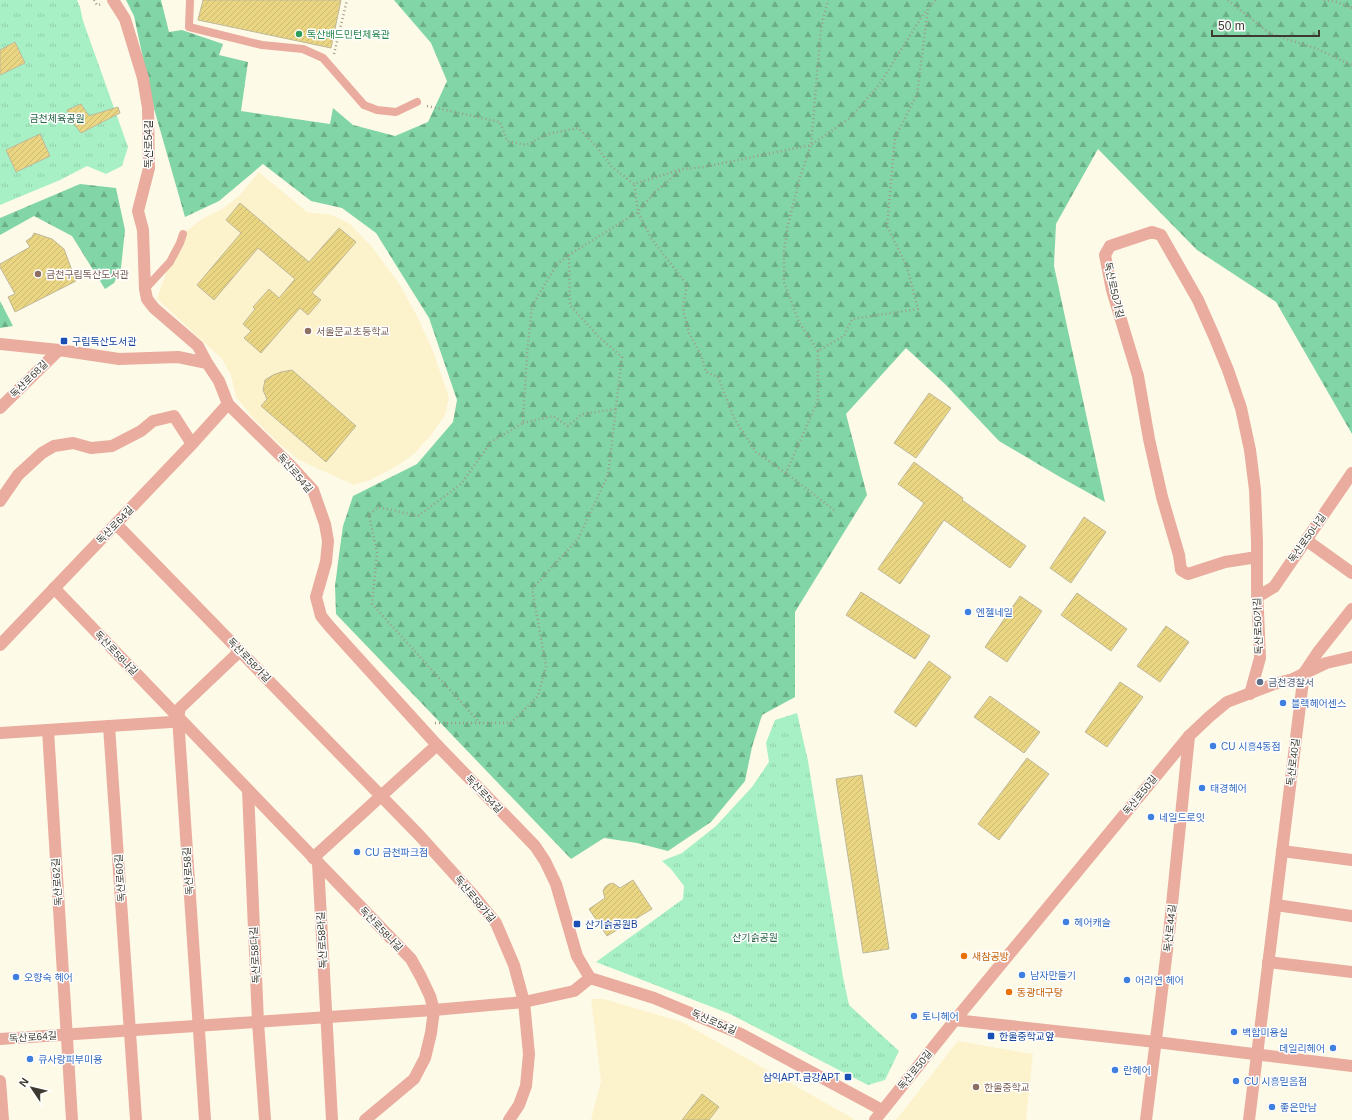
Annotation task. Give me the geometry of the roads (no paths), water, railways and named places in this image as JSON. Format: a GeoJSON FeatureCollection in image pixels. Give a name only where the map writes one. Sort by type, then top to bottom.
{"type":"FeatureCollection","features":[{"type":"Feature","properties":{"kind":"street","name":"독산로54길"},"geometry":{"type":"LineString","coordinates":[[113,0],[125,18],[143,78],[148,108],[149,168],[138,211],[143,230],[145,289],[147,299],[154,308],[198,346],[219,381],[228,404],[291,466],[313,490],[326,524],[328,541],[326,562],[316,596],[321,616],[437,745],[535,846],[545,861],[556,884],[577,956],[590,978],[654,998],[741,1034],[882,1110]]}},
{"type":"Feature","properties":{"kind":"street","name":"독산로50가길"},"geometry":{"type":"LineString","coordinates":[[1250,694],[1260,658],[1257,597],[1257,556],[1255,490],[1249,443],[1241,408],[1228,370],[1198,300],[1161,236],[1152,232],[1110,246],[1105,255],[1112,290],[1138,376],[1149,440],[1162,497],[1179,555],[1181,570],[1188,574],[1224,562],[1257,556]]}},
{"type":"Feature","properties":{"kind":"street"},"geometry":{"type":"LineString","coordinates":[[0,344],[59,350],[119,359],[178,357],[207,363]]}},
{"type":"Feature","properties":{"kind":"street","name":"독산로68길"},"geometry":{"type":"LineString","coordinates":[[0,408],[59,350]]}},
{"type":"Feature","properties":{"kind":"street","name":"독산로64길"},"geometry":{"type":"LineString","coordinates":[[0,645],[192,444],[228,404]]}},
{"type":"Feature","properties":{"kind":"street"},"geometry":{"type":"LineString","coordinates":[[0,501],[18,475],[42,453],[54,446],[73,444],[91,448],[112,446],[141,430],[153,421],[174,416],[192,444]]}},
{"type":"Feature","properties":{"kind":"street","name":"독산로50나길"},"geometry":{"type":"LineString","coordinates":[[1257,597],[1274,587],[1306,540],[1348,487],[1352,473]]}},
{"type":"Feature","properties":{"kind":"street","name":"독산로58가길"},"geometry":{"type":"LineString","coordinates":[[116,524],[381,796],[474,896],[496,923],[514,965],[524,1002],[529,1054],[526,1086],[519,1105],[509,1120]]}},
{"type":"Feature","properties":{"kind":"street"},"geometry":{"type":"LineString","coordinates":[[1306,540],[1352,573]]}},
{"type":"Feature","properties":{"kind":"street","name":"독산로58나길"},"geometry":{"type":"LineString","coordinates":[[54,588],[411,960],[421,977],[430,996],[434,1010],[431,1034],[425,1058],[414,1079],[365,1120]]}},
{"type":"Feature","properties":{"kind":"street"},"geometry":{"type":"LineString","coordinates":[[1304,673],[1318,652],[1352,609]]}},
{"type":"Feature","properties":{"kind":"street"},"geometry":{"type":"LineString","coordinates":[[0,733],[171,722],[178,717],[180,708],[240,651]]}},
{"type":"Feature","properties":{"kind":"street","name":"독산로50길"},"geometry":{"type":"LineString","coordinates":[[874,1120],[1189,736],[1208,717],[1227,702],[1274,684],[1293,679],[1326,663],[1352,657]]}},
{"type":"Feature","properties":{"kind":"street","name":"독산로40길"},"geometry":{"type":"LineString","coordinates":[[1249,1120],[1304,673]]}},
{"type":"Feature","properties":{"kind":"street","name":"독산로58길"},"geometry":{"type":"LineString","coordinates":[[178,717],[205,1120]]}},
{"type":"Feature","properties":{"kind":"street","name":"독산로60길"},"geometry":{"type":"LineString","coordinates":[[109,726],[136,1120]]}},
{"type":"Feature","properties":{"kind":"street","name":"독산로62길"},"geometry":{"type":"LineString","coordinates":[[48,730],[72,1120]]}},
{"type":"Feature","properties":{"kind":"street","name":"독산로44길"},"geometry":{"type":"LineString","coordinates":[[1146,1120],[1169,934],[1189,736]]}},
{"type":"Feature","properties":{"kind":"street"},"geometry":{"type":"LineString","coordinates":[[316,861],[381,796],[437,745]]}},
{"type":"Feature","properties":{"kind":"street","name":"독산로58다길"},"geometry":{"type":"LineString","coordinates":[[248,790],[258,1022],[265,1120]]}},
{"type":"Feature","properties":{"kind":"street"},"geometry":{"type":"LineString","coordinates":[[1282,851],[1352,860]]}},
{"type":"Feature","properties":{"kind":"street","name":"독산로58라길"},"geometry":{"type":"LineString","coordinates":[[316,861],[332,1120]]}},
{"type":"Feature","properties":{"kind":"street"},"geometry":{"type":"LineString","coordinates":[[1276,905],[1352,916]]}},
{"type":"Feature","properties":{"kind":"street"},"geometry":{"type":"LineString","coordinates":[[1268,962],[1352,972]]}},
{"type":"Feature","properties":{"kind":"street"},"geometry":{"type":"LineString","coordinates":[[67,1034],[434,1010],[524,1002],[574,990],[590,978]]}},
{"type":"Feature","properties":{"kind":"street"},"geometry":{"type":"LineString","coordinates":[[955,1020],[1156,1042],[1352,1066]]}},
{"type":"Feature","properties":{"kind":"street","name":"독산로64길"},"geometry":{"type":"LineString","coordinates":[[0,1039],[67,1034]]}},
{"type":"Feature","properties":{"kind":"street"},"geometry":{"type":"LineString","coordinates":[[0,1081],[3,1120]]}},
{"type":"Feature","properties":{"kind":"lane"},"geometry":{"type":"LineString","coordinates":[[190,0],[189,26],[262,45],[303,49],[323,58],[364,105],[377,110],[396,112],[417,102]]}},
{"type":"Feature","properties":{"kind":"lane"},"geometry":{"type":"LineString","coordinates":[[145,289],[170,262],[183,234]]}},
{"type":"Feature","properties":{"kind":"place","name":"독산배드민턴체육관"},"geometry":{"type":"Point","coordinates":[299,34]}},
{"type":"Feature","properties":{"kind":"place","name":"금천구립독산도서관"},"geometry":{"type":"Point","coordinates":[38,274]}},
{"type":"Feature","properties":{"kind":"place","name":"서울문교초등학교"},"geometry":{"type":"Point","coordinates":[308,331]}},
{"type":"Feature","properties":{"kind":"place","name":"구립독산도서관"},"geometry":{"type":"Point","coordinates":[64,341]}},
{"type":"Feature","properties":{"kind":"place","name":"엔젤네일"},"geometry":{"type":"Point","coordinates":[968,612]}},
{"type":"Feature","properties":{"kind":"place","name":"금천경찰서"},"geometry":{"type":"Point","coordinates":[1260,682]}},
{"type":"Feature","properties":{"kind":"place","name":"블랙헤어센스"},"geometry":{"type":"Point","coordinates":[1283,703]}},
{"type":"Feature","properties":{"kind":"place","name":"CU 시흥4동점"},"geometry":{"type":"Point","coordinates":[1213,746]}},
{"type":"Feature","properties":{"kind":"place","name":"태경헤어"},"geometry":{"type":"Point","coordinates":[1202,788]}},
{"type":"Feature","properties":{"kind":"place","name":"네일드로잇"},"geometry":{"type":"Point","coordinates":[1151,817]}},
{"type":"Feature","properties":{"kind":"place","name":"CU 금천파크점"},"geometry":{"type":"Point","coordinates":[357,852]}},
{"type":"Feature","properties":{"kind":"place","name":"헤어캐슬"},"geometry":{"type":"Point","coordinates":[1066,922]}},
{"type":"Feature","properties":{"kind":"place","name":"산기슭공원B"},"geometry":{"type":"Point","coordinates":[577,924]}},
{"type":"Feature","properties":{"kind":"place","name":"새참공방"},"geometry":{"type":"Point","coordinates":[964,956]}},
{"type":"Feature","properties":{"kind":"place","name":"남자만들기"},"geometry":{"type":"Point","coordinates":[1022,975]}},
{"type":"Feature","properties":{"kind":"place","name":"오향숙 헤어"},"geometry":{"type":"Point","coordinates":[16,977]}},
{"type":"Feature","properties":{"kind":"place","name":"어리연 헤어"},"geometry":{"type":"Point","coordinates":[1127,980]}},
{"type":"Feature","properties":{"kind":"place","name":"동광대구탕"},"geometry":{"type":"Point","coordinates":[1009,992]}},
{"type":"Feature","properties":{"kind":"place","name":"토니헤어"},"geometry":{"type":"Point","coordinates":[914,1016]}},
{"type":"Feature","properties":{"kind":"place","name":"백합미용실"},"geometry":{"type":"Point","coordinates":[1234,1032]}},
{"type":"Feature","properties":{"kind":"place","name":"한울중학교앞"},"geometry":{"type":"Point","coordinates":[991,1036]}},
{"type":"Feature","properties":{"kind":"place","name":"데일리헤어"},"geometry":{"type":"Point","coordinates":[1333,1048]}},
{"type":"Feature","properties":{"kind":"place","name":"큐사랑피부미용"},"geometry":{"type":"Point","coordinates":[30,1059]}},
{"type":"Feature","properties":{"kind":"place","name":"란헤어"},"geometry":{"type":"Point","coordinates":[1115,1070]}},
{"type":"Feature","properties":{"kind":"place","name":"삼익APT.금강APT"},"geometry":{"type":"Point","coordinates":[848,1077]}},
{"type":"Feature","properties":{"kind":"place","name":"CU 시흥믿음점"},"geometry":{"type":"Point","coordinates":[1236,1081]}},
{"type":"Feature","properties":{"kind":"place","name":"한울중학교"},"geometry":{"type":"Point","coordinates":[976,1087]}},
{"type":"Feature","properties":{"kind":"place","name":"좋은만남"},"geometry":{"type":"Point","coordinates":[1272,1107]}},
{"type":"Feature","properties":{"kind":"park label","name":"금천체육공원"},"geometry":{"type":"Point","coordinates":[57,118]}},
{"type":"Feature","properties":{"kind":"park label","name":"산기슭공원"},"geometry":{"type":"Point","coordinates":[755,937]}}]}
